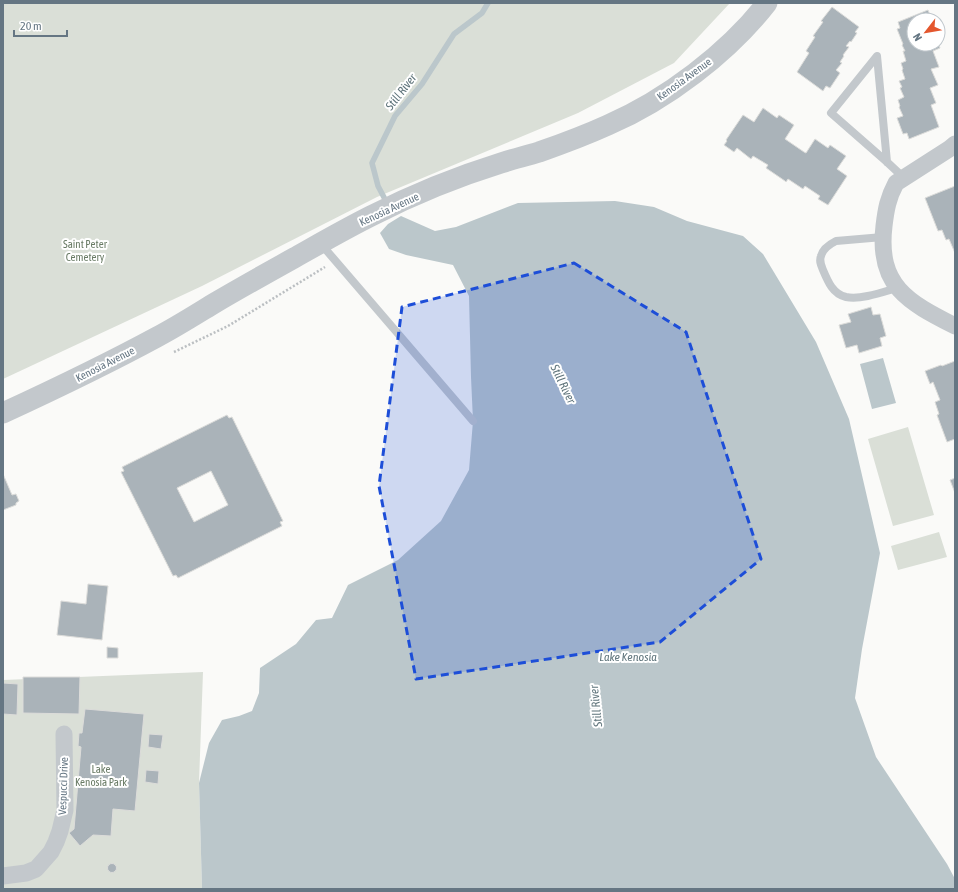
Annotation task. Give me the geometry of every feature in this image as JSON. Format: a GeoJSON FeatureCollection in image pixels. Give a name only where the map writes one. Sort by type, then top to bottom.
{"type":"FeatureCollection","features":[{"type":"Feature","properties":{"kind":"street","name":"Kenosia Avenue"},"geometry":{"type":"LineString","coordinates":[[3,413],[158,337],[216,302],[371,216],[456,179],[578,138],[610,125],[646,106],[678,86],[708,63],[735,38],[767,3]]}},
{"type":"Feature","properties":{"kind":"street"},"geometry":{"type":"LineString","coordinates":[[955,144],[896,182],[887,205],[883,237],[886,266],[891,280],[909,299],[917,305],[955,326]]}},
{"type":"Feature","properties":{"kind":"street","name":"Vespucci Drive"},"geometry":{"type":"LineString","coordinates":[[3,876],[26,873],[36,869],[52,852],[60,832],[65,810],[64,734]]}},
{"type":"Feature","properties":{"kind":"lane"},"geometry":{"type":"LineString","coordinates":[[887,162],[877,56],[831,113],[904,177]]}},
{"type":"Feature","properties":{"kind":"lane"},"geometry":{"type":"LineString","coordinates":[[883,237],[836,241],[825,249],[821,255],[820,262],[828,283],[839,294],[845,297],[862,297],[898,288]]}},
{"type":"Feature","properties":{"kind":"lane"},"geometry":{"type":"LineString","coordinates":[[321,243],[473,421]]}},
{"type":"Feature","properties":{"kind":"path"},"geometry":{"type":"LineString","coordinates":[[173,352],[228,326],[336,261]]}},
{"type":"Feature","properties":{"kind":"highlighted area"},"geometry":{"type":"Polygon","coordinates":[[[574,263],[686,332],[761,559],[660,642],[416,679],[379,486],[402,307],[574,263]]]}},
{"type":"Feature","properties":{"kind":"green space","name":"Saint Peter Cemetery"},"geometry":{"type":"Polygon","coordinates":[[[3,3],[730,3],[674,63],[578,113],[377,197],[202,286],[3,379],[3,3]]]}},
{"type":"Feature","properties":{"kind":"green space"},"geometry":{"type":"Polygon","coordinates":[[[908,427],[934,515],[893,526],[868,439],[908,427]]]}},
{"type":"Feature","properties":{"kind":"green space"},"geometry":{"type":"Polygon","coordinates":[[[939,532],[947,557],[898,570],[891,546],[939,532]]]}},
{"type":"Feature","properties":{"kind":"green space","name":"Lake Kenosia Park"},"geometry":{"type":"Polygon","coordinates":[[[203,672],[199,783],[202,889],[3,889],[3,680],[203,672]]]}},
{"type":"Feature","properties":{"kind":"water","name":"Lake Kenosia"},"geometry":{"type":"Polygon","coordinates":[[[615,201],[654,207],[687,221],[743,236],[763,254],[816,342],[849,419],[880,553],[862,649],[855,698],[876,757],[947,864],[955,879],[955,889],[202,889],[199,783],[209,743],[222,720],[252,711],[259,693],[260,668],[296,644],[316,620],[332,618],[348,585],[398,560],[441,521],[469,470],[473,421],[469,296],[453,265],[406,255],[389,249],[380,233],[388,224],[401,216],[435,231],[456,227],[518,203],[615,201]]]}},
{"type":"Feature","properties":{"kind":"water"},"geometry":{"type":"Polygon","coordinates":[[[883,358],[896,403],[872,409],[860,364],[883,358]]]}},
{"type":"Feature","properties":{"kind":"building"},"geometry":{"type":"Polygon","coordinates":[[[832,7],[859,27],[851,42],[850,41],[846,46],[849,47],[843,55],[844,56],[840,62],[842,63],[836,70],[840,73],[830,88],[826,86],[823,91],[797,72],[809,53],[806,51],[815,37],[813,36],[823,22],[821,21],[832,7]]]}},
{"type":"Feature","properties":{"kind":"building"},"geometry":{"type":"Polygon","coordinates":[[[906,19],[906,52],[933,52],[939,67],[931,69],[938,85],[930,88],[936,103],[931,105],[939,127],[909,139],[907,133],[903,134],[897,118],[903,116],[898,100],[904,97],[899,81],[905,79],[901,63],[906,61],[903,51],[905,51],[897,29],[900,28],[898,22],[906,19]]]}},
{"type":"Feature","properties":{"kind":"building"},"geometry":{"type":"Polygon","coordinates":[[[763,108],[777,118],[779,115],[794,125],[785,139],[804,152],[806,153],[815,139],[828,148],[830,145],[846,156],[837,169],[847,176],[828,205],[818,199],[820,196],[805,186],[803,189],[788,179],[786,182],[766,168],[768,165],[753,156],[751,159],[737,148],[734,152],[724,145],[743,115],[754,122],[763,108]]]}},
{"type":"Feature","properties":{"kind":"building"},"geometry":{"type":"Polygon","coordinates":[[[955,186],[955,253],[949,239],[946,240],[942,230],[938,231],[925,198],[955,186]]]}},
{"type":"Feature","properties":{"kind":"building"},"geometry":{"type":"Polygon","coordinates":[[[871,307],[873,315],[880,314],[886,336],[880,338],[882,346],[859,353],[857,345],[846,348],[839,325],[851,322],[848,314],[871,307]]]}},
{"type":"Feature","properties":{"kind":"building"},"geometry":{"type":"Polygon","coordinates":[[[955,361],[955,439],[947,442],[937,415],[939,414],[935,402],[940,400],[933,382],[930,384],[925,371],[955,361]]]}},
{"type":"Feature","properties":{"kind":"building"},"geometry":{"type":"Polygon","coordinates":[[[227,415],[229,418],[232,417],[283,521],[280,522],[282,526],[178,578],[176,575],[173,576],[121,472],[124,471],[122,467],[227,415]],[[211,471],[177,488],[194,522],[228,505],[211,471]]]}},
{"type":"Feature","properties":{"kind":"building"},"geometry":{"type":"Polygon","coordinates":[[[3,474],[12,495],[16,494],[19,501],[16,505],[3,510],[3,474]]]}},
{"type":"Feature","properties":{"kind":"building"},"geometry":{"type":"Polygon","coordinates":[[[955,478],[955,493],[950,480],[955,478]]]}},
{"type":"Feature","properties":{"kind":"building"},"geometry":{"type":"Polygon","coordinates":[[[88,584],[108,586],[102,640],[57,635],[61,601],[86,604],[88,584]]]}},
{"type":"Feature","properties":{"kind":"building"},"geometry":{"type":"Polygon","coordinates":[[[107,647],[118,648],[118,658],[107,658],[107,647]]]}},
{"type":"Feature","properties":{"kind":"building"},"geometry":{"type":"Polygon","coordinates":[[[23,677],[80,677],[79,714],[23,713],[23,677]]]}},
{"type":"Feature","properties":{"kind":"building"},"geometry":{"type":"Polygon","coordinates":[[[3,683],[18,684],[17,715],[3,714],[3,683]]]}},
{"type":"Feature","properties":{"kind":"building"},"geometry":{"type":"Polygon","coordinates":[[[85,709],[144,714],[135,811],[113,809],[111,836],[93,835],[80,846],[69,833],[74,829],[81,747],[78,746],[79,733],[82,733],[85,709]]]}},
{"type":"Feature","properties":{"kind":"building"},"geometry":{"type":"Polygon","coordinates":[[[149,734],[163,735],[161,749],[148,747],[149,734]]]}},
{"type":"Feature","properties":{"kind":"building"},"geometry":{"type":"Polygon","coordinates":[[[146,770],[159,771],[158,784],[145,782],[146,770]]]}},
{"type":"Feature","properties":{"kind":"building"},"geometry":{"type":"Polygon","coordinates":[[[112,863],[117,868],[112,873],[107,868],[112,863]]]}},
{"type":"Feature","properties":{"kind":"waterway","name":"Still River"},"geometry":{"type":"LineString","coordinates":[[387,203],[378,186],[372,163],[395,116],[422,84],[454,34],[482,13],[488,3]]}}]}
